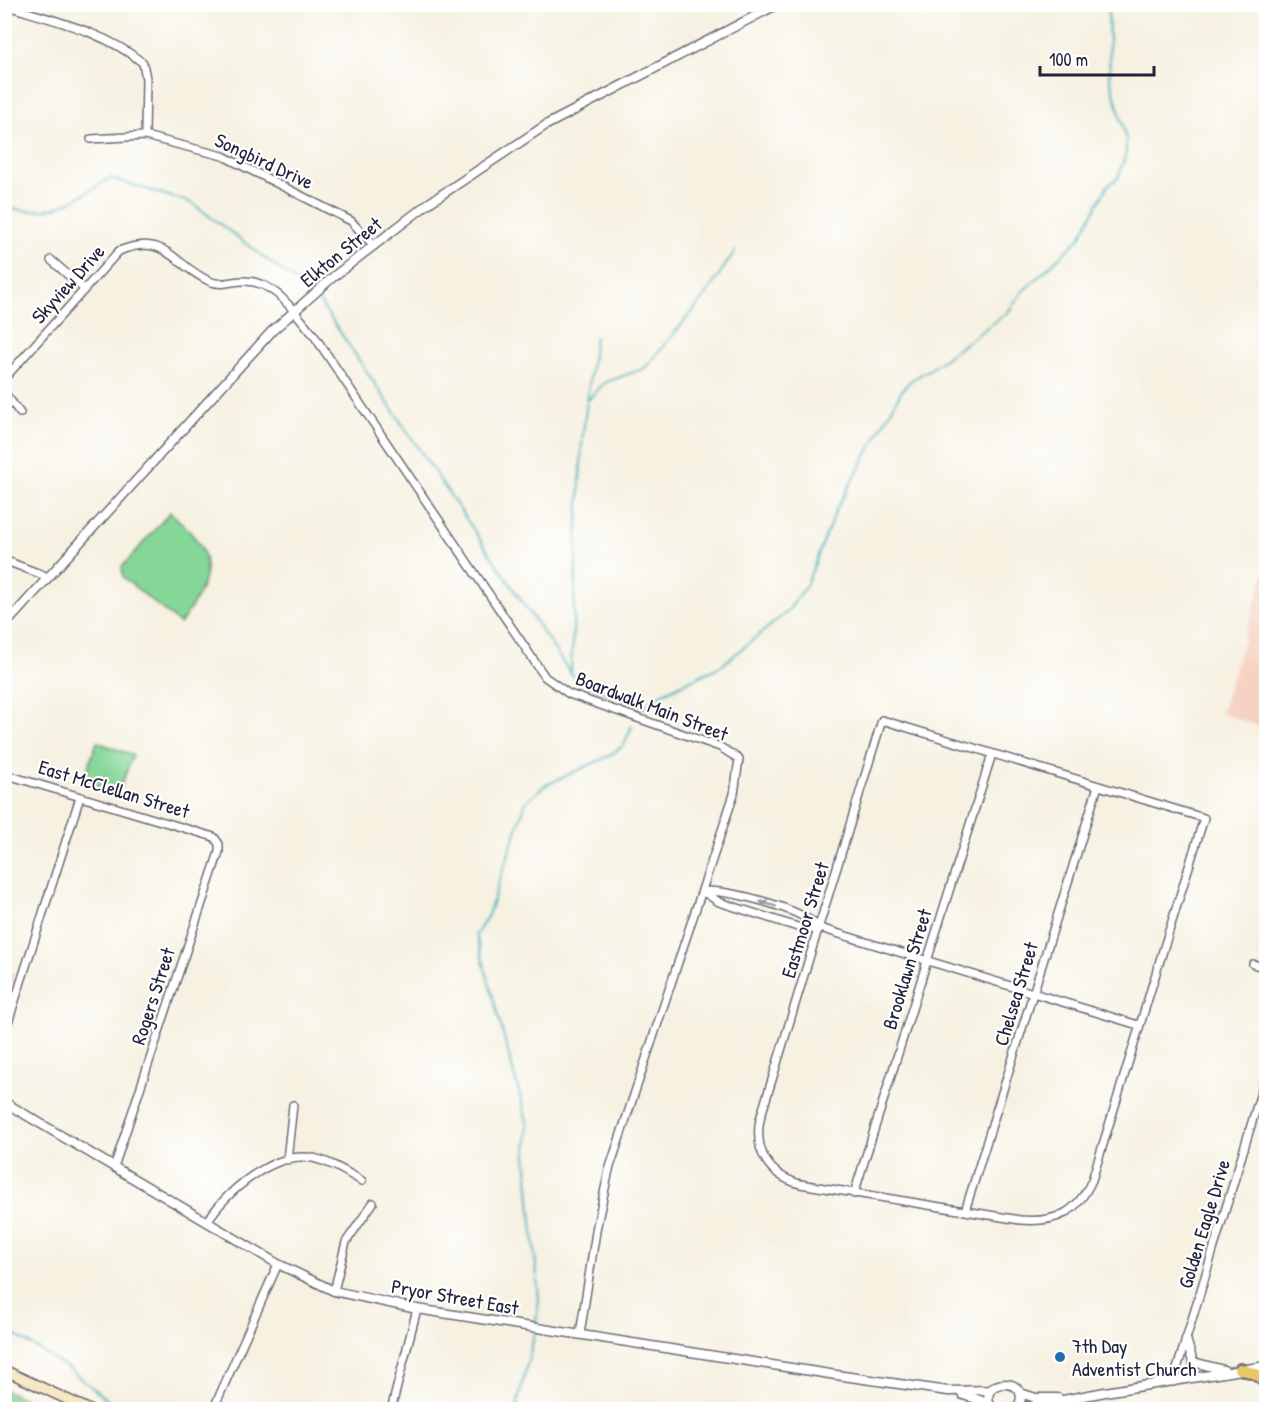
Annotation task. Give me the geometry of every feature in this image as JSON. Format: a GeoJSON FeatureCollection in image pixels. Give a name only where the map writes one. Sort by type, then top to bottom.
{"type":"FeatureCollection","features":[{"type":"Feature","properties":{"kind":"main road"},"geometry":{"type":"LineString","coordinates":[[4,1370],[90,1410]]}},
{"type":"Feature","properties":{"kind":"main road"},"geometry":{"type":"LineString","coordinates":[[1235,1370],[1256,1374],[1266,1382]]}},
{"type":"Feature","properties":{"kind":"street","name":"Elkton Street"},"geometry":{"type":"LineString","coordinates":[[4,626],[186,424],[294,312],[374,246],[429,203],[546,125],[778,4]]}},
{"type":"Feature","properties":{"kind":"street"},"geometry":{"type":"LineString","coordinates":[[4,5],[104,38],[143,63],[146,78],[145,136]]}},
{"type":"Feature","properties":{"kind":"street","name":"Songbird Drive"},"geometry":{"type":"LineString","coordinates":[[91,139],[145,136],[224,156],[351,221],[374,246]]}},
{"type":"Feature","properties":{"kind":"street","name":"Skyview Drive"},"geometry":{"type":"LineString","coordinates":[[4,379],[119,251],[145,243],[162,248],[207,280],[219,284],[245,281],[262,284],[278,294],[294,312]]}},
{"type":"Feature","properties":{"kind":"street"},"geometry":{"type":"LineString","coordinates":[[51,260],[84,289]]}},
{"type":"Feature","properties":{"kind":"street","name":"Boardwalk Main Street"},"geometry":{"type":"LineString","coordinates":[[294,312],[313,334],[545,677],[569,694],[720,747],[739,759],[734,794],[609,1170],[597,1225],[580,1334]]}},
{"type":"Feature","properties":{"kind":"street"},"geometry":{"type":"LineString","coordinates":[[4,392],[20,413]]}},
{"type":"Feature","properties":{"kind":"street"},"geometry":{"type":"LineString","coordinates":[[4,560],[48,577]]}},
{"type":"Feature","properties":{"kind":"street","name":"Eastmoor Street"},"geometry":{"type":"LineString","coordinates":[[882,720],[992,754],[1204,818],[1138,1025],[1092,1180],[1084,1198],[1073,1209],[1055,1218],[1036,1221],[854,1194],[786,1180],[764,1160],[757,1135],[882,720]]}},
{"type":"Feature","properties":{"kind":"street","name":"Brooklawn Street"},"geometry":{"type":"LineString","coordinates":[[854,1194],[992,754]]}},
{"type":"Feature","properties":{"kind":"street","name":"East McClellan Street"},"geometry":{"type":"LineString","coordinates":[[4,774],[214,837]]}},
{"type":"Feature","properties":{"kind":"street","name":"Chelsea Street"},"geometry":{"type":"LineString","coordinates":[[965,1211],[1098,786]]}},
{"type":"Feature","properties":{"kind":"street"},"geometry":{"type":"LineString","coordinates":[[4,1035],[80,797]]}},
{"type":"Feature","properties":{"kind":"street","name":"Rogers Street"},"geometry":{"type":"LineString","coordinates":[[114,1167],[219,852],[219,844],[214,837]]}},
{"type":"Feature","properties":{"kind":"street"},"geometry":{"type":"LineString","coordinates":[[702,891],[723,890],[809,916],[820,928]]}},
{"type":"Feature","properties":{"kind":"street"},"geometry":{"type":"LineString","coordinates":[[702,891],[719,902],[807,930],[820,928],[1138,1025]]}},
{"type":"Feature","properties":{"kind":"street"},"geometry":{"type":"LineString","coordinates":[[1252,964],[1266,968]]}},
{"type":"Feature","properties":{"kind":"street","name":"Golden Eagle Drive"},"geometry":{"type":"LineString","coordinates":[[1173,1382],[1266,1076]]}},
{"type":"Feature","properties":{"kind":"street","name":"Pryor Street East"},"geometry":{"type":"LineString","coordinates":[[4,1102],[278,1264],[334,1291],[417,1309],[948,1391],[980,1400],[993,1409]]}},
{"type":"Feature","properties":{"kind":"street"},"geometry":{"type":"LineString","coordinates":[[287,1160],[293,1104]]}},
{"type":"Feature","properties":{"kind":"street"},"geometry":{"type":"LineString","coordinates":[[207,1222],[237,1187],[258,1172],[287,1160],[310,1157],[334,1164],[362,1181]]}},
{"type":"Feature","properties":{"kind":"street"},"geometry":{"type":"LineString","coordinates":[[334,1291],[346,1242],[373,1203]]}},
{"type":"Feature","properties":{"kind":"street"},"geometry":{"type":"LineString","coordinates":[[213,1410],[278,1264]]}},
{"type":"Feature","properties":{"kind":"street"},"geometry":{"type":"LineString","coordinates":[[391,1410],[417,1309]]}},
{"type":"Feature","properties":{"kind":"street"},"geometry":{"type":"LineString","coordinates":[[1186,1339],[1193,1362],[1203,1367],[1235,1370]]}},
{"type":"Feature","properties":{"kind":"street"},"geometry":{"type":"LineString","coordinates":[[1016,1409],[1266,1366]]}},
{"type":"Feature","properties":{"kind":"street","name":"Pryor Street East"},"geometry":{"type":"LineString","coordinates":[[948,1391],[991,1390],[998,1384],[1006,1383],[1015,1386],[1020,1394]]}},
{"type":"Feature","properties":{"kind":"street"},"geometry":{"type":"LineString","coordinates":[[991,1390],[989,1400],[993,1409]]}},
{"type":"Feature","properties":{"kind":"street"},"geometry":{"type":"LineString","coordinates":[[1016,1409],[1020,1402],[1020,1394],[1065,1399]]}},
{"type":"Feature","properties":{"kind":"shaded area"},"geometry":{"type":"Polygon","coordinates":[[[1266,567],[1266,729],[1221,713],[1266,567]]]}},
{"type":"Feature","properties":{"kind":"shaded area"},"geometry":{"type":"Polygon","coordinates":[[[4,970],[16,974],[5,1009],[4,970]]]}},
{"type":"Feature","properties":{"kind":"green space"},"geometry":{"type":"Polygon","coordinates":[[[170,512],[197,541],[204,553],[206,566],[200,592],[180,624],[123,577],[122,567],[170,512]]]}},
{"type":"Feature","properties":{"kind":"green space"},"geometry":{"type":"Polygon","coordinates":[[[97,742],[133,755],[118,794],[83,781],[97,742]]]}},
{"type":"Feature","properties":{"kind":"green space"},"geometry":{"type":"Polygon","coordinates":[[[5,1390],[46,1409],[5,1409],[5,1390]]]}},
{"type":"Feature","properties":{"kind":"waterway"},"geometry":{"type":"LineString","coordinates":[[638,712],[663,693],[721,666],[788,611],[806,586],[836,510],[901,392],[910,381],[932,368],[1008,312],[1022,292],[1079,239],[1108,185],[1118,178],[1126,154],[1126,138],[1110,78],[1108,4]]}},
{"type":"Feature","properties":{"kind":"waterway"},"geometry":{"type":"LineString","coordinates":[[4,207],[36,211],[60,206],[110,178],[192,203],[309,291]]}},
{"type":"Feature","properties":{"kind":"waterway"},"geometry":{"type":"LineString","coordinates":[[587,401],[604,383],[645,368],[703,299],[735,251]]}},
{"type":"Feature","properties":{"kind":"waterway"},"geometry":{"type":"LineString","coordinates":[[317,298],[571,674],[597,690],[627,699],[641,708]]}},
{"type":"Feature","properties":{"kind":"waterway"},"geometry":{"type":"LineString","coordinates":[[571,672],[582,441],[595,337]]}},
{"type":"Feature","properties":{"kind":"waterway"},"geometry":{"type":"LineString","coordinates":[[536,1322],[539,1299],[526,1155],[528,1125],[476,935],[488,915],[526,802],[544,786],[609,756],[624,745],[632,726]]}},
{"type":"Feature","properties":{"kind":"waterway"},"geometry":{"type":"LineString","coordinates":[[4,1328],[71,1370],[119,1410]]}},
{"type":"Feature","properties":{"kind":"waterway"},"geometry":{"type":"LineString","coordinates":[[516,1410],[535,1332]]}},
{"type":"Feature","properties":{"kind":"place","name":"7th Day Adventist Church"},"geometry":{"type":"Point","coordinates":[1060,1357]}}]}
